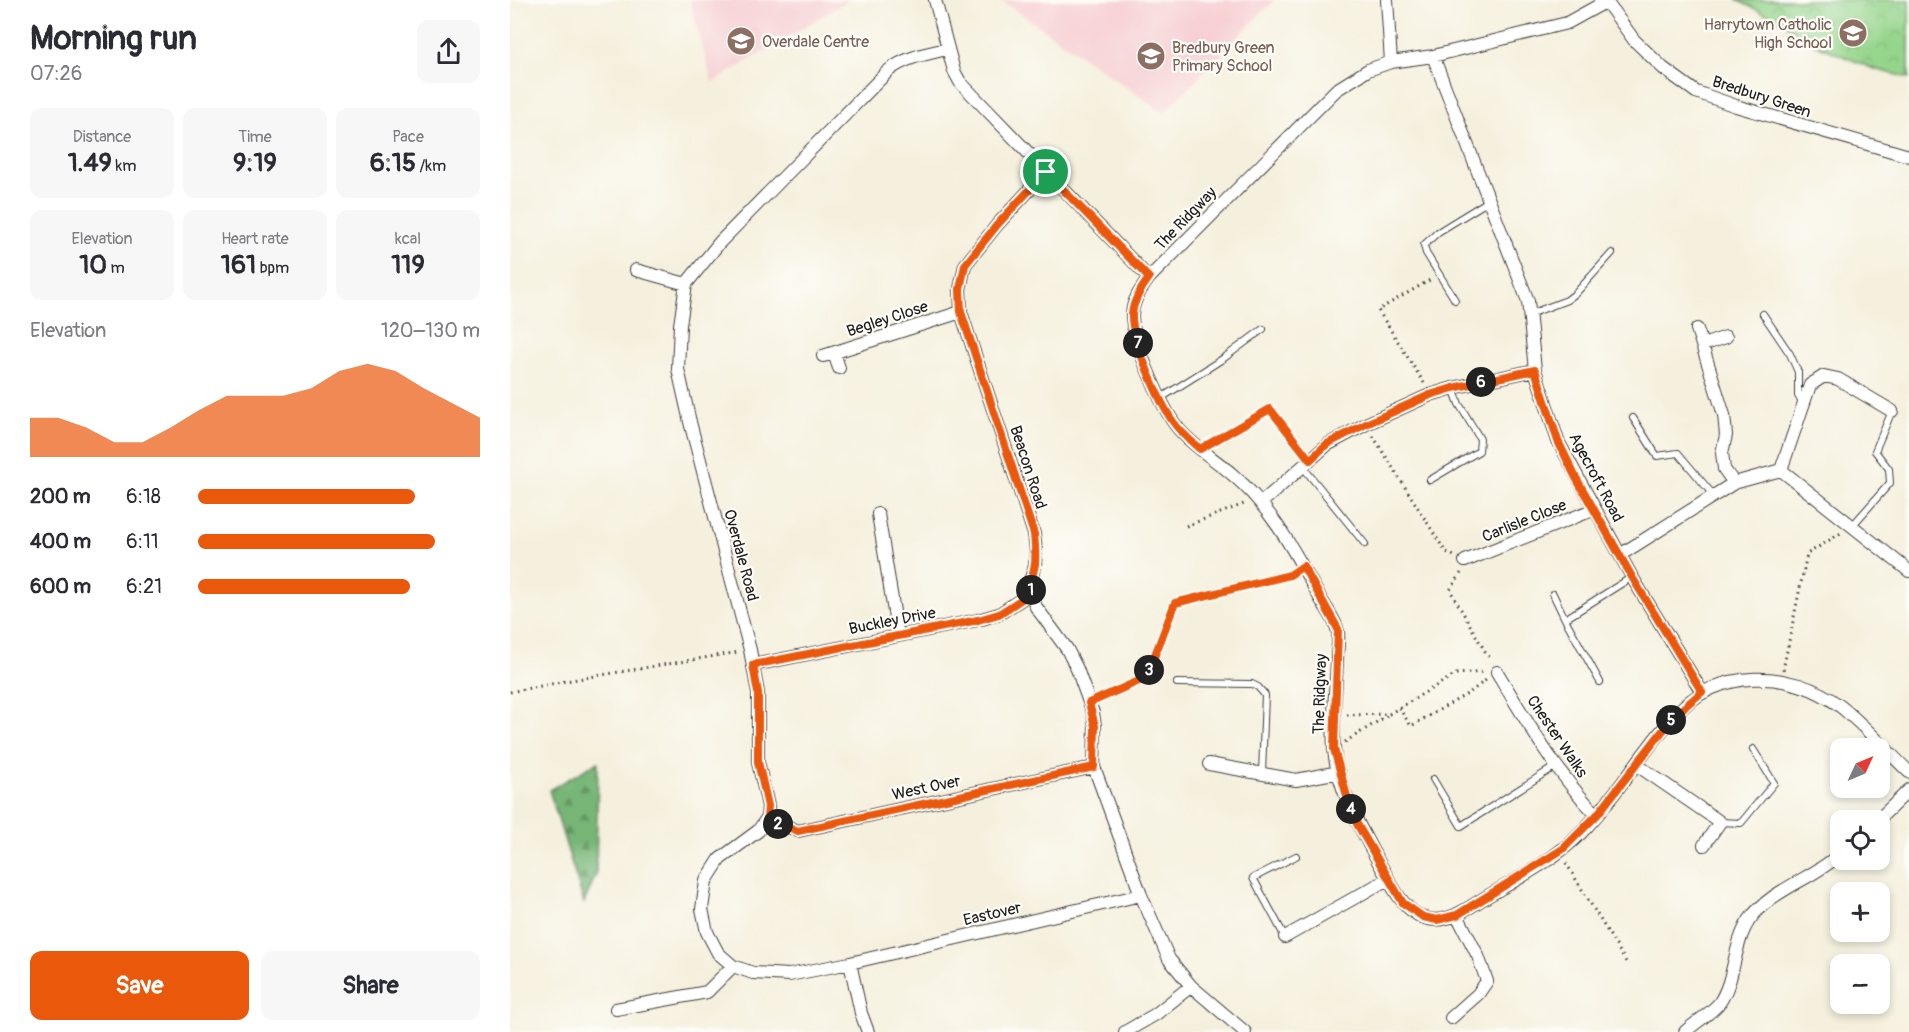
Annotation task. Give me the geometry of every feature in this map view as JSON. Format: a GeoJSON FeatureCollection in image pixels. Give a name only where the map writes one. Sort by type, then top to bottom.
{"type":"FeatureCollection","features":[{"type":"Feature","properties":{"kind":"street"},"geometry":{"type":"LineString","coordinates":[[935,0],[947,49],[960,82],[1149,278]]}},
{"type":"Feature","properties":{"kind":"street"},"geometry":{"type":"LineString","coordinates":[[1387,0],[1391,63]]}},
{"type":"Feature","properties":{"kind":"street","name":"The Ridgway"},"geometry":{"type":"LineString","coordinates":[[1605,1],[1567,23],[1433,56],[1391,63],[1368,70],[1348,80],[1330,94],[1149,278],[1136,299],[1132,317],[1140,349],[1175,426],[1234,476],[1259,501],[1281,530],[1338,629],[1334,749],[1339,772],[1357,824],[1403,903],[1415,914],[1437,920],[1457,915],[1519,878],[1566,846],[1597,815],[1675,715],[1702,692],[1737,679],[1781,680],[1813,690],[1839,706],[1909,772]]}},
{"type":"Feature","properties":{"kind":"street","name":"Bredbury Green"},"geometry":{"type":"LineString","coordinates":[[1605,1],[1634,40],[1663,68],[1695,92],[1909,156]]}},
{"type":"Feature","properties":{"kind":"street"},"geometry":{"type":"LineString","coordinates":[[636,270],[686,284],[720,242],[888,71],[899,62],[947,49]]}},
{"type":"Feature","properties":{"kind":"street","name":"Agecroft Road"},"geometry":{"type":"LineString","coordinates":[[1433,56],[1528,302],[1535,370],[1558,441],[1632,577],[1702,692]]}},
{"type":"Feature","properties":{"kind":"street","name":"Beacon Road"},"geometry":{"type":"LineString","coordinates":[[1031,593],[1030,581],[1035,566],[1036,551],[1034,534],[961,312],[960,289],[965,265],[997,225],[1046,172]]}},
{"type":"Feature","properties":{"kind":"street","name":"Overdale Road"},"geometry":{"type":"LineString","coordinates":[[686,284],[680,325],[678,369],[753,665],[758,693],[758,762],[768,806],[767,818]]}},
{"type":"Feature","properties":{"kind":"street","name":"Begley Close"},"geometry":{"type":"LineString","coordinates":[[839,368],[828,355],[961,312]]}},
{"type":"Feature","properties":{"kind":"street"},"geometry":{"type":"LineString","coordinates":[[1697,329],[1724,415],[1726,435],[1722,453],[1724,469],[1734,483]]}},
{"type":"Feature","properties":{"kind":"street"},"geometry":{"type":"LineString","coordinates":[[1702,345],[1726,337]]}},
{"type":"Feature","properties":{"kind":"street"},"geometry":{"type":"LineString","coordinates":[[1259,501],[1327,444],[1366,424],[1430,395],[1535,370]]}},
{"type":"Feature","properties":{"kind":"street"},"geometry":{"type":"LineString","coordinates":[[1781,470],[1810,385],[1824,376],[1838,379],[1892,411]]}},
{"type":"Feature","properties":{"kind":"street"},"geometry":{"type":"LineString","coordinates":[[1620,555],[1734,483],[1781,470]]}},
{"type":"Feature","properties":{"kind":"street"},"geometry":{"type":"LineString","coordinates":[[1781,470],[1909,571]]}},
{"type":"Feature","properties":{"kind":"street","name":"Carlisle Close"},"geometry":{"type":"LineString","coordinates":[[1465,561],[1594,509]]}},
{"type":"Feature","properties":{"kind":"street"},"geometry":{"type":"LineString","coordinates":[[878,514],[897,636]]}},
{"type":"Feature","properties":{"kind":"street"},"geometry":{"type":"LineString","coordinates":[[1031,593],[1036,607],[1067,649],[1077,669],[1095,726],[1094,767],[1141,896],[1169,958],[1191,986],[1245,1032]]}},
{"type":"Feature","properties":{"kind":"street","name":"Buckley Drive"},"geometry":{"type":"LineString","coordinates":[[753,665],[999,614],[1031,593]]}},
{"type":"Feature","properties":{"kind":"street","name":"Chester Walks"},"geometry":{"type":"LineString","coordinates":[[1497,672],[1541,746],[1597,815]]}},
{"type":"Feature","properties":{"kind":"street"},"geometry":{"type":"LineString","coordinates":[[1209,764],[1296,780],[1339,772]]}},
{"type":"Feature","properties":{"kind":"street"},"geometry":{"type":"LineString","coordinates":[[1637,765],[1720,822],[1704,845]]}},
{"type":"Feature","properties":{"kind":"street","name":"West Over"},"geometry":{"type":"LineString","coordinates":[[767,818],[798,831],[1094,767]]}},
{"type":"Feature","properties":{"kind":"street"},"geometry":{"type":"LineString","coordinates":[[1888,810],[1909,790]]}},
{"type":"Feature","properties":{"kind":"street"},"geometry":{"type":"LineString","coordinates":[[767,818],[752,837],[741,842],[720,859],[706,881],[702,909],[707,932],[718,953],[733,966],[753,973],[789,975],[850,963],[868,1032]]}},
{"type":"Feature","properties":{"kind":"street"},"geometry":{"type":"LineString","coordinates":[[1685,1032],[1719,1003],[1728,986],[1732,965],[1749,920],[1782,891],[1830,863]]}},
{"type":"Feature","properties":{"kind":"street"},"geometry":{"type":"LineString","coordinates":[[1285,937],[1388,879]]}},
{"type":"Feature","properties":{"kind":"street","name":"Eastover"},"geometry":{"type":"LineString","coordinates":[[850,963],[1141,896]]}},
{"type":"Feature","properties":{"kind":"street"},"geometry":{"type":"LineString","coordinates":[[1451,1018],[1485,987],[1487,981],[1478,956],[1457,915]]}},
{"type":"Feature","properties":{"kind":"street"},"geometry":{"type":"LineString","coordinates":[[616,1009],[706,992],[733,966]]}},
{"type":"Feature","properties":{"kind":"street"},"geometry":{"type":"LineString","coordinates":[[1125,1032],[1156,1014],[1191,986]]}},
{"type":"Feature","properties":{"kind":"lane"},"geometry":{"type":"LineString","coordinates":[[1455,300],[1424,246],[1438,232],[1490,200]]}},
{"type":"Feature","properties":{"kind":"lane"},"geometry":{"type":"LineString","coordinates":[[1530,314],[1567,300],[1612,253]]}},
{"type":"Feature","properties":{"kind":"lane"},"geometry":{"type":"LineString","coordinates":[[1764,314],[1790,354],[1798,372],[1798,396],[1804,403]]}},
{"type":"Feature","properties":{"kind":"lane"},"geometry":{"type":"LineString","coordinates":[[1161,398],[1224,358],[1263,329]]}},
{"type":"Feature","properties":{"kind":"lane"},"geometry":{"type":"LineString","coordinates":[[1431,480],[1479,451],[1480,439],[1459,404],[1453,388]]}},
{"type":"Feature","properties":{"kind":"lane"},"geometry":{"type":"LineString","coordinates":[[1852,526],[1890,483],[1888,469],[1875,451],[1892,411]]}},
{"type":"Feature","properties":{"kind":"lane"},"geometry":{"type":"LineString","coordinates":[[1633,418],[1657,456],[1678,453],[1714,496]]}},
{"type":"Feature","properties":{"kind":"lane"},"geometry":{"type":"LineString","coordinates":[[1306,463],[1365,544]]}},
{"type":"Feature","properties":{"kind":"lane"},"geometry":{"type":"LineString","coordinates":[[1565,619],[1632,577]]}},
{"type":"Feature","properties":{"kind":"lane"},"geometry":{"type":"LineString","coordinates":[[1553,594],[1600,682]]}},
{"type":"Feature","properties":{"kind":"lane"},"geometry":{"type":"LineString","coordinates":[[1177,683],[1252,684],[1263,691],[1265,725],[1262,775]]}},
{"type":"Feature","properties":{"kind":"lane"},"geometry":{"type":"LineString","coordinates":[[1720,822],[1741,823],[1774,783],[1753,749]]}},
{"type":"Feature","properties":{"kind":"lane"},"geometry":{"type":"LineString","coordinates":[[1433,779],[1461,826],[1556,766]]}},
{"type":"Feature","properties":{"kind":"lane"},"geometry":{"type":"LineString","coordinates":[[1285,937],[1253,878],[1296,856]]}},
{"type":"Feature","properties":{"kind":"path"},"geometry":{"type":"LineString","coordinates":[[1426,388],[1378,310],[1439,274]]}},
{"type":"Feature","properties":{"kind":"path"},"geometry":{"type":"LineString","coordinates":[[1200,449],[1270,409],[1306,463]]}},
{"type":"Feature","properties":{"kind":"path"},"geometry":{"type":"LineString","coordinates":[[1366,424],[1445,551],[1465,561],[1458,580],[1450,590],[1497,672]]}},
{"type":"Feature","properties":{"kind":"path"},"geometry":{"type":"LineString","coordinates":[[1186,526],[1259,501]]}},
{"type":"Feature","properties":{"kind":"path"},"geometry":{"type":"LineString","coordinates":[[1781,680],[1807,554],[1852,526]]}},
{"type":"Feature","properties":{"kind":"path"},"geometry":{"type":"LineString","coordinates":[[1089,703],[1148,677],[1175,603],[1290,575],[1303,566]]}},
{"type":"Feature","properties":{"kind":"path"},"geometry":{"type":"LineString","coordinates":[[510,692],[750,650]]}},
{"type":"Feature","properties":{"kind":"path"},"geometry":{"type":"LineString","coordinates":[[1334,749],[1456,675],[1497,672]]}},
{"type":"Feature","properties":{"kind":"path"},"geometry":{"type":"LineString","coordinates":[[1399,708],[1411,726],[1469,693],[1497,672]]}},
{"type":"Feature","properties":{"kind":"path"},"geometry":{"type":"LineString","coordinates":[[1335,716],[1389,714]]}},
{"type":"Feature","properties":{"kind":"path"},"geometry":{"type":"LineString","coordinates":[[1566,846],[1574,857],[1566,863],[1626,962]]}},
{"type":"Feature","properties":{"kind":"shaded area","name":"Overdale Centre"},"geometry":{"type":"Polygon","coordinates":[[[690,0],[849,0],[712,83],[690,0]]]}},
{"type":"Feature","properties":{"kind":"shaded area","name":"Bredbury Green Primary School"},"geometry":{"type":"Polygon","coordinates":[[[1001,0],[1274,0],[1164,113],[1001,0]]]}},
{"type":"Feature","properties":{"kind":"green space","name":"Harrytown Catholic High School"},"geometry":{"type":"Polygon","coordinates":[[[1737,0],[1909,0],[1909,78],[1874,69],[1812,43],[1782,22],[1737,0]]]}},
{"type":"Feature","properties":{"kind":"green space"},"geometry":{"type":"Polygon","coordinates":[[[598,762],[596,874],[584,903],[549,790],[598,762]]]}},
{"type":"Feature","properties":{"kind":"place","name":"Harrytown Catholic High School"},"geometry":{"type":"Point","coordinates":[1853,33]}},
{"type":"Feature","properties":{"kind":"place","name":"Overdale Centre"},"geometry":{"type":"Point","coordinates":[741,41]}},
{"type":"Feature","properties":{"kind":"place","name":"Bredbury Green Primary School"},"geometry":{"type":"Point","coordinates":[1151,56]}},
{"type":"Feature","properties":{"kind":"route"},"geometry":{"type":"LineString","coordinates":[[1046,172],[1149,278],[1141,289],[1133,308],[1135,333],[1169,417],[1175,426],[1200,449],[1270,409],[1310,460],[1327,444],[1430,395],[1535,370],[1558,441],[1575,476],[1632,577],[1702,692],[1675,715],[1597,815],[1563,849],[1450,918],[1437,920],[1423,917],[1415,914],[1403,903],[1357,824],[1339,772],[1334,749],[1338,629],[1303,566],[1290,575],[1175,603],[1148,677],[1089,703],[1093,713],[1096,738],[1094,767],[798,831],[767,818],[768,806],[758,762],[758,693],[753,665],[978,620],[999,614],[1031,593],[1030,581],[1035,566],[1036,551],[1034,534],[961,312],[960,289],[965,265],[997,225],[1046,172]]}}]}
